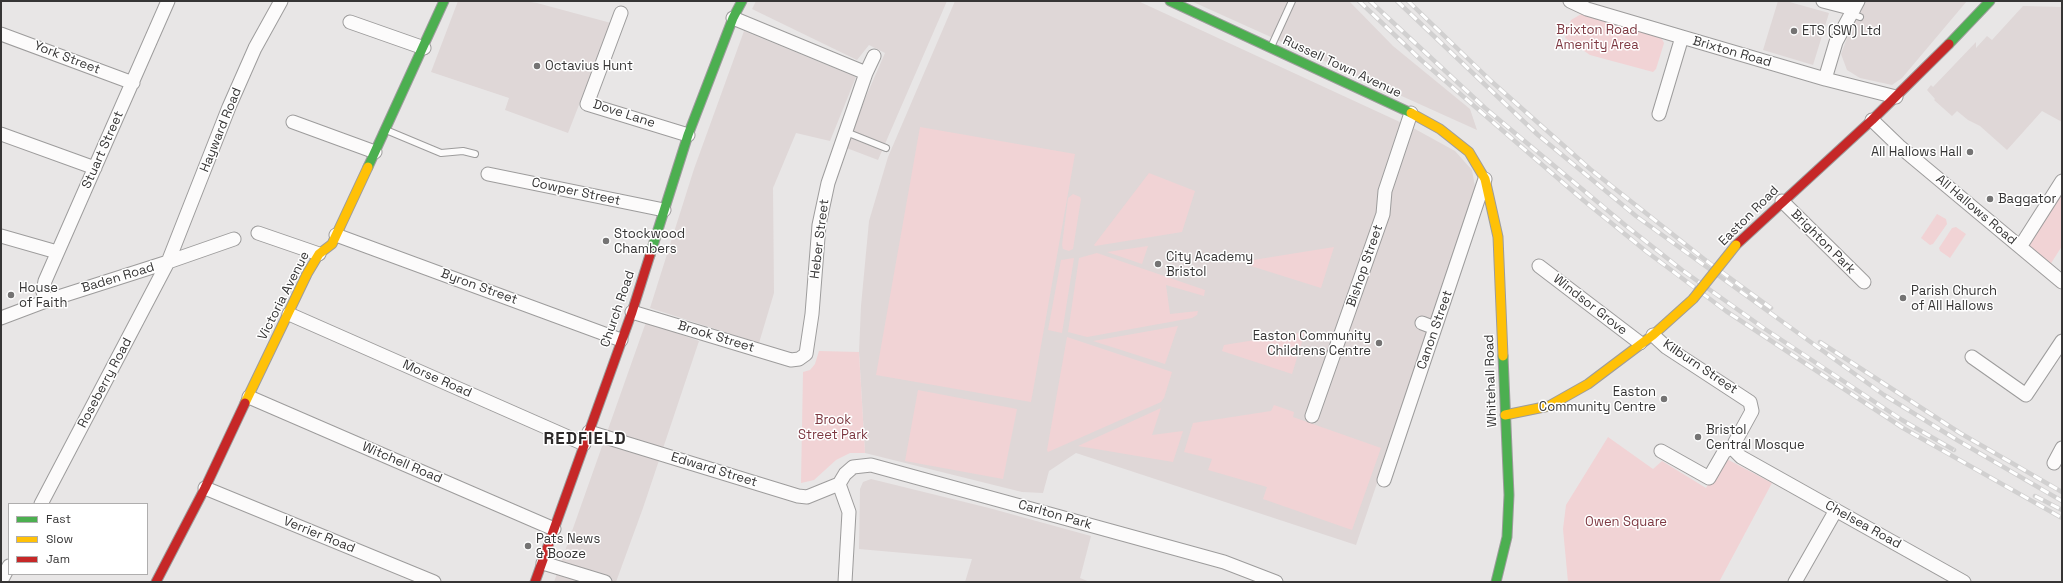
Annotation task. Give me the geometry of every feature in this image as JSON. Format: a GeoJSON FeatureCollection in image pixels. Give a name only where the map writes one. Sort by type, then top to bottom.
{"type":"FeatureCollection","features":[{"type":"Feature","properties":{"kind":"main road","name":"Victoria Avenue"},"geometry":{"type":"LineString","coordinates":[[158,581],[205,488],[307,274],[319,254],[332,244],[424,48],[444,1]]}},
{"type":"Feature","properties":{"kind":"main road","name":"Church Road"},"geometry":{"type":"LineString","coordinates":[[535,582],[632,312],[688,135],[733,18],[742,1]]}},
{"type":"Feature","properties":{"kind":"main road","name":"Russell Town Avenue"},"geometry":{"type":"LineString","coordinates":[[1170,1],[1270,49],[1411,113],[1440,129],[1460,143],[1469,152],[1485,179]]}},
{"type":"Feature","properties":{"kind":"main road","name":"Easton Road"},"geometry":{"type":"LineString","coordinates":[[1505,414],[1549,406],[1588,384],[1640,343],[1654,335],[1693,299],[1736,245],[1896,97],[1969,25],[1990,1]]}},
{"type":"Feature","properties":{"kind":"main road","name":"Whitehall Road"},"geometry":{"type":"LineString","coordinates":[[1485,179],[1498,237],[1509,495],[1507,538],[1496,582]]}},
{"type":"Feature","properties":{"kind":"street","name":"Stuart Street"},"geometry":{"type":"LineString","coordinates":[[46,301],[43,292],[45,281],[168,1]]}},
{"type":"Feature","properties":{"kind":"street","name":"Hayward Road"},"geometry":{"type":"LineString","coordinates":[[168,262],[229,107],[255,48],[281,1]]}},
{"type":"Feature","properties":{"kind":"street","name":"Brixton Road"},"geometry":{"type":"LineString","coordinates":[[1570,1],[1587,9],[1682,37],[1825,79],[1896,97]]}},
{"type":"Feature","properties":{"kind":"street"},"geometry":{"type":"LineString","coordinates":[[1823,1],[1856,10],[1836,42],[1825,79]]}},
{"type":"Feature","properties":{"kind":"street","name":"Dove Lane"},"geometry":{"type":"LineString","coordinates":[[621,13],[587,104],[688,135]]}},
{"type":"Feature","properties":{"kind":"street"},"geometry":{"type":"LineString","coordinates":[[733,18],[866,73]]}},
{"type":"Feature","properties":{"kind":"street"},"geometry":{"type":"LineString","coordinates":[[350,22],[424,48]]}},
{"type":"Feature","properties":{"kind":"street","name":"York Street"},"geometry":{"type":"LineString","coordinates":[[1,34],[133,83]]}},
{"type":"Feature","properties":{"kind":"street"},"geometry":{"type":"LineString","coordinates":[[1659,114],[1682,37]]}},
{"type":"Feature","properties":{"kind":"street","name":"Heber Street"},"geometry":{"type":"LineString","coordinates":[[799,359],[806,354],[808,345],[819,225],[828,183],[866,73],[874,56]]}},
{"type":"Feature","properties":{"kind":"street","name":"Bishop Street"},"geometry":{"type":"LineString","coordinates":[[1312,416],[1383,214],[1385,191],[1411,113]]}},
{"type":"Feature","properties":{"kind":"street","name":"All Hallows Road"},"geometry":{"type":"LineString","coordinates":[[1872,120],[1899,146],[2062,282]]}},
{"type":"Feature","properties":{"kind":"street"},"geometry":{"type":"LineString","coordinates":[[293,122],[376,152]]}},
{"type":"Feature","properties":{"kind":"street"},"geometry":{"type":"LineString","coordinates":[[1,134],[95,168]]}},
{"type":"Feature","properties":{"kind":"street","name":"Cowper Street"},"geometry":{"type":"LineString","coordinates":[[488,174],[664,210]]}},
{"type":"Feature","properties":{"kind":"street","name":"Canon Street"},"geometry":{"type":"LineString","coordinates":[[1384,480],[1485,179]]}},
{"type":"Feature","properties":{"kind":"street"},"geometry":{"type":"LineString","coordinates":[[2020,247],[2062,181]]}},
{"type":"Feature","properties":{"kind":"street","name":"Brighton Park"},"geometry":{"type":"LineString","coordinates":[[1782,201],[1864,282]]}},
{"type":"Feature","properties":{"kind":"street"},"geometry":{"type":"LineString","coordinates":[[258,233],[319,254]]}},
{"type":"Feature","properties":{"kind":"street","name":"Byron Street"},"geometry":{"type":"LineString","coordinates":[[336,235],[621,340]]}},
{"type":"Feature","properties":{"kind":"street"},"geometry":{"type":"LineString","coordinates":[[1,236],[58,252]]}},
{"type":"Feature","properties":{"kind":"street","name":"Baden Road"},"geometry":{"type":"LineString","coordinates":[[1,318],[46,301],[234,239]]}},
{"type":"Feature","properties":{"kind":"street","name":"Roseberry Road"},"geometry":{"type":"LineString","coordinates":[[43,503],[168,262]]}},
{"type":"Feature","properties":{"kind":"street","name":"Windsor Grove"},"geometry":{"type":"LineString","coordinates":[[1540,266],[1640,343]]}},
{"type":"Feature","properties":{"kind":"street","name":"Brook Street"},"geometry":{"type":"LineString","coordinates":[[632,312],[791,360],[799,359]]}},
{"type":"Feature","properties":{"kind":"street","name":"Morse Road"},"geometry":{"type":"LineString","coordinates":[[289,314],[587,438]]}},
{"type":"Feature","properties":{"kind":"street"},"geometry":{"type":"LineString","coordinates":[[1422,323],[1435,328]]}},
{"type":"Feature","properties":{"kind":"street","name":"Kilburn Street"},"geometry":{"type":"LineString","coordinates":[[1654,335],[1666,346],[1746,399],[1752,406],[1752,410],[1737,437],[1735,445]]}},
{"type":"Feature","properties":{"kind":"street"},"geometry":{"type":"LineString","coordinates":[[1972,356],[2026,395],[2062,341]]}},
{"type":"Feature","properties":{"kind":"street","name":"Witchell Road"},"geometry":{"type":"LineString","coordinates":[[249,397],[554,529]]}},
{"type":"Feature","properties":{"kind":"street","name":"Edward Street"},"geometry":{"type":"LineString","coordinates":[[587,438],[807,498],[839,484]]}},
{"type":"Feature","properties":{"kind":"street"},"geometry":{"type":"LineString","coordinates":[[1661,451],[1709,478],[1724,452],[1735,445]]}},
{"type":"Feature","properties":{"kind":"street","name":"Chelsea Road"},"geometry":{"type":"LineString","coordinates":[[1735,445],[1736,452],[1741,457],[1959,581]]}},
{"type":"Feature","properties":{"kind":"street"},"geometry":{"type":"LineString","coordinates":[[2054,463],[2062,448]]}},
{"type":"Feature","properties":{"kind":"street","name":"Carlton Park"},"geometry":{"type":"LineString","coordinates":[[839,484],[845,474],[853,467],[871,465],[1224,562],[1276,582]]}},
{"type":"Feature","properties":{"kind":"street"},"geometry":{"type":"LineString","coordinates":[[839,484],[849,512],[846,582]]}},
{"type":"Feature","properties":{"kind":"street","name":"Verrier Road"},"geometry":{"type":"LineString","coordinates":[[205,488],[434,582]]}},
{"type":"Feature","properties":{"kind":"street"},"geometry":{"type":"LineString","coordinates":[[1796,582],[1836,510]]}},
{"type":"Feature","properties":{"kind":"street"},"geometry":{"type":"LineString","coordinates":[[543,563],[605,582]]}},
{"type":"Feature","properties":{"kind":"street"},"geometry":{"type":"LineString","coordinates":[[1,581],[8,568]]}},
{"type":"Feature","properties":{"kind":"lane"},"geometry":{"type":"LineString","coordinates":[[1270,49],[1292,1]]}},
{"type":"Feature","properties":{"kind":"lane"},"geometry":{"type":"LineString","coordinates":[[385,130],[441,153],[463,151],[475,154]]}},
{"type":"Feature","properties":{"kind":"lane"},"geometry":{"type":"LineString","coordinates":[[846,132],[886,148]]}},
{"type":"Feature","properties":{"kind":"shaded area"},"geometry":{"type":"Polygon","coordinates":[[[458,1],[523,1],[537,3],[611,23],[568,133],[505,110],[509,98],[431,72],[458,1]]]}},
{"type":"Feature","properties":{"kind":"shaded area"},"geometry":{"type":"Polygon","coordinates":[[[756,1],[947,1],[878,160],[844,147],[885,53],[869,45],[857,60],[752,9],[756,1]]]}},
{"type":"Feature","properties":{"kind":"shaded area","name":"City Academy Bristol"},"geometry":{"type":"Polygon","coordinates":[[[955,1],[1138,1],[1415,129],[1455,151],[1472,170],[1476,192],[1356,545],[1076,453],[1049,471],[1043,493],[1022,492],[865,453],[859,352],[861,306],[869,221],[888,157],[955,1]]]}},
{"type":"Feature","properties":{"kind":"shaded area"},"geometry":{"type":"Polygon","coordinates":[[[1191,1],[1349,1],[1393,46],[1470,109],[1477,130],[1191,1]]]}},
{"type":"Feature","properties":{"kind":"shaded area","name":"ETS (SW) Ltd"},"geometry":{"type":"Polygon","coordinates":[[[1778,1],[1786,1],[1829,13],[1813,65],[1763,50],[1778,1]]]}},
{"type":"Feature","properties":{"kind":"shaded area"},"geometry":{"type":"Polygon","coordinates":[[[1861,1],[1967,1],[1902,78],[1892,85],[1860,78],[1847,70],[1841,54],[1861,1]]]}},
{"type":"Feature","properties":{"kind":"shaded area"},"geometry":{"type":"Polygon","coordinates":[[[2023,6],[2062,7],[2062,122],[2042,111],[2007,150],[1980,126],[1968,120],[1957,111],[1952,116],[1934,100],[1935,99],[1927,90],[1931,85],[1933,87],[1976,42],[1976,48],[1987,36],[1992,40],[2023,6]]]}},
{"type":"Feature","properties":{"kind":"shaded area"},"geometry":{"type":"Polygon","coordinates":[[[744,31],[856,77],[830,141],[796,133],[773,188],[774,293],[759,343],[650,308],[694,169],[744,31]]]}},
{"type":"Feature","properties":{"kind":"shaded area"},"geometry":{"type":"Polygon","coordinates":[[[646,322],[699,341],[643,508],[616,582],[554,582],[646,322]]]}},
{"type":"Feature","properties":{"kind":"shaded area"},"geometry":{"type":"Polygon","coordinates":[[[871,479],[989,508],[1091,536],[1080,578],[1090,582],[965,582],[972,559],[859,549],[860,489],[863,482],[871,479]]]}},
{"type":"Feature","properties":{"kind":"green space","name":"Brixton Road Amenity Area"},"geometry":{"type":"Polygon","coordinates":[[[1583,13],[1661,37],[1664,43],[1656,69],[1653,72],[1590,55],[1565,38],[1571,20],[1583,13]]]}},
{"type":"Feature","properties":{"kind":"green space"},"geometry":{"type":"Polygon","coordinates":[[[920,127],[1075,154],[1031,402],[876,375],[920,127]]]}},
{"type":"Feature","properties":{"kind":"green space"},"geometry":{"type":"Polygon","coordinates":[[[1149,173],[1195,191],[1182,232],[1095,246],[1094,245],[1149,173]]]}},
{"type":"Feature","properties":{"kind":"green space"},"geometry":{"type":"Polygon","coordinates":[[[2062,189],[2062,246],[2050,265],[2026,245],[2062,189]]]}},
{"type":"Feature","properties":{"kind":"green space"},"geometry":{"type":"Polygon","coordinates":[[[1073,194],[1081,199],[1073,249],[1069,251],[1063,249],[1062,245],[1068,198],[1073,194]]]}},
{"type":"Feature","properties":{"kind":"green space"},"geometry":{"type":"Polygon","coordinates":[[[1937,214],[1946,219],[1947,224],[1933,244],[1930,245],[1921,238],[1937,214]]]}},
{"type":"Feature","properties":{"kind":"green space"},"geometry":{"type":"Polygon","coordinates":[[[1956,227],[1966,234],[1950,258],[1940,251],[1939,248],[1952,228],[1956,227]]]}},
{"type":"Feature","properties":{"kind":"green space"},"geometry":{"type":"Polygon","coordinates":[[[1148,246],[1142,264],[1107,252],[1148,246]]]}},
{"type":"Feature","properties":{"kind":"green space"},"geometry":{"type":"Polygon","coordinates":[[[1334,247],[1321,288],[1251,266],[1253,260],[1334,247]]]}},
{"type":"Feature","properties":{"kind":"green space"},"geometry":{"type":"Polygon","coordinates":[[[1097,253],[1205,290],[1204,296],[1166,285],[1170,314],[1198,311],[1197,315],[1192,318],[1087,337],[1068,332],[1079,258],[1097,253]]]}},
{"type":"Feature","properties":{"kind":"green space"},"geometry":{"type":"Polygon","coordinates":[[[1074,258],[1062,333],[1048,330],[1061,260],[1074,258]]]}},
{"type":"Feature","properties":{"kind":"green space"},"geometry":{"type":"Polygon","coordinates":[[[1178,326],[1165,364],[1093,341],[1178,326]]]}},
{"type":"Feature","properties":{"kind":"green space"},"geometry":{"type":"Polygon","coordinates":[[[1305,332],[1292,374],[1222,351],[1224,345],[1305,332]]]}},
{"type":"Feature","properties":{"kind":"green space"},"geometry":{"type":"Polygon","coordinates":[[[1067,337],[1172,372],[1164,398],[1161,402],[1048,452],[1047,450],[1067,337]]]}},
{"type":"Feature","properties":{"kind":"green space","name":"Brook Street Park"},"geometry":{"type":"Polygon","coordinates":[[[819,351],[859,352],[865,453],[850,453],[836,460],[814,480],[801,483],[803,372],[810,370],[815,364],[819,351]]]}},
{"type":"Feature","properties":{"kind":"green space"},"geometry":{"type":"Polygon","coordinates":[[[918,390],[1017,409],[1003,479],[905,461],[918,390]]]}},
{"type":"Feature","properties":{"kind":"green space"},"geometry":{"type":"Polygon","coordinates":[[[1274,405],[1294,412],[1293,417],[1381,448],[1352,530],[1263,499],[1267,487],[1208,470],[1212,459],[1184,452],[1193,423],[1271,411],[1274,405]]]}},
{"type":"Feature","properties":{"kind":"green space"},"geometry":{"type":"Polygon","coordinates":[[[1161,408],[1152,435],[1183,431],[1173,462],[1078,446],[1161,408]]]}},
{"type":"Feature","properties":{"kind":"green space","name":"Owen Square"},"geometry":{"type":"Polygon","coordinates":[[[1608,437],[1653,469],[1662,461],[1706,488],[1723,457],[1772,483],[1719,582],[1568,582],[1563,529],[1566,505],[1608,437]]]}},
{"type":"Feature","properties":{"kind":"railway"},"geometry":{"type":"LineString","coordinates":[[1359,1],[1421,60],[1583,200],[1647,252],[1726,311],[1903,428],[2062,518]]}},
{"type":"Feature","properties":{"kind":"railway"},"geometry":{"type":"LineString","coordinates":[[1370,1],[1485,108],[1625,225],[1682,270],[1765,329],[1902,420],[1954,450]]}},
{"type":"Feature","properties":{"kind":"railway"},"geometry":{"type":"LineString","coordinates":[[1397,1],[1538,135],[1636,216],[1884,395],[1957,440],[2062,501]]}},
{"type":"Feature","properties":{"kind":"railway"},"geometry":{"type":"LineString","coordinates":[[1408,1],[1491,81],[1590,169],[1704,259],[1771,308]]}},
{"type":"Feature","properties":{"kind":"railway"},"geometry":{"type":"LineString","coordinates":[[1820,342],[1960,433],[2062,492]]}},
{"type":"Feature","properties":{"kind":"railway"},"geometry":{"type":"LineString","coordinates":[[2035,496],[2062,510]]}},
{"type":"Feature","properties":{"kind":"traffic: fast"},"geometry":{"type":"LineString","coordinates":[[368,167],[444,1]]}},
{"type":"Feature","properties":{"kind":"traffic: fast"},"geometry":{"type":"LineString","coordinates":[[650,255],[688,135],[733,18],[742,1]]}},
{"type":"Feature","properties":{"kind":"traffic: fast"},"geometry":{"type":"LineString","coordinates":[[1170,1],[1411,113]]}},
{"type":"Feature","properties":{"kind":"traffic: fast"},"geometry":{"type":"LineString","coordinates":[[1949,44],[1990,1]]}},
{"type":"Feature","properties":{"kind":"traffic: fast"},"geometry":{"type":"LineString","coordinates":[[1496,582],[1507,537],[1509,495],[1503,356]]}},
{"type":"Feature","properties":{"kind":"traffic: slow"},"geometry":{"type":"LineString","coordinates":[[1411,113],[1440,129],[1469,152],[1485,179],[1498,237],[1503,356]]}},
{"type":"Feature","properties":{"kind":"traffic: slow"},"geometry":{"type":"LineString","coordinates":[[245,403],[307,274],[319,254],[332,244],[368,167]]}},
{"type":"Feature","properties":{"kind":"traffic: slow"},"geometry":{"type":"LineString","coordinates":[[1693,299],[1736,245]]}},
{"type":"Feature","properties":{"kind":"traffic: slow"},"geometry":{"type":"LineString","coordinates":[[1505,415],[1549,406],[1588,384],[1653,335],[1693,299]]}},
{"type":"Feature","properties":{"kind":"traffic: jam"},"geometry":{"type":"LineString","coordinates":[[1736,245],[1872,120],[1949,44]]}},
{"type":"Feature","properties":{"kind":"traffic: jam"},"geometry":{"type":"LineString","coordinates":[[535,582],[632,312],[650,255]]}},
{"type":"Feature","properties":{"kind":"traffic: jam"},"geometry":{"type":"LineString","coordinates":[[156,582],[205,488],[245,403]]}},
{"type":"Feature","properties":{"kind":"place","name":"ETS (SW) Ltd"},"geometry":{"type":"Point","coordinates":[1794,31]}},
{"type":"Feature","properties":{"kind":"place","name":"Octavius Hunt"},"geometry":{"type":"Point","coordinates":[537,66]}},
{"type":"Feature","properties":{"kind":"place","name":"All Hallows Hall"},"geometry":{"type":"Point","coordinates":[1970,152]}},
{"type":"Feature","properties":{"kind":"place","name":"Baggator"},"geometry":{"type":"Point","coordinates":[1990,199]}},
{"type":"Feature","properties":{"kind":"place","name":"Stockwood Chambers"},"geometry":{"type":"Point","coordinates":[606,241]}},
{"type":"Feature","properties":{"kind":"place","name":"City Academy Bristol"},"geometry":{"type":"Point","coordinates":[1158,264]}},
{"type":"Feature","properties":{"kind":"place","name":"House of Faith"},"geometry":{"type":"Point","coordinates":[11,295]}},
{"type":"Feature","properties":{"kind":"place","name":"Parish Church of All Hallows"},"geometry":{"type":"Point","coordinates":[1903,298]}},
{"type":"Feature","properties":{"kind":"place","name":"Easton Community Childrens Centre"},"geometry":{"type":"Point","coordinates":[1379,343]}},
{"type":"Feature","properties":{"kind":"place","name":"Easton Community Centre"},"geometry":{"type":"Point","coordinates":[1664,399]}},
{"type":"Feature","properties":{"kind":"place","name":"Bristol Central Mosque"},"geometry":{"type":"Point","coordinates":[1698,437]}},
{"type":"Feature","properties":{"kind":"place","name":"Pats News & Booze"},"geometry":{"type":"Point","coordinates":[528,546]}},
{"type":"Feature","properties":{"kind":"district","name":"REDFIELD"},"geometry":{"type":"Point","coordinates":[585,439]}}]}
